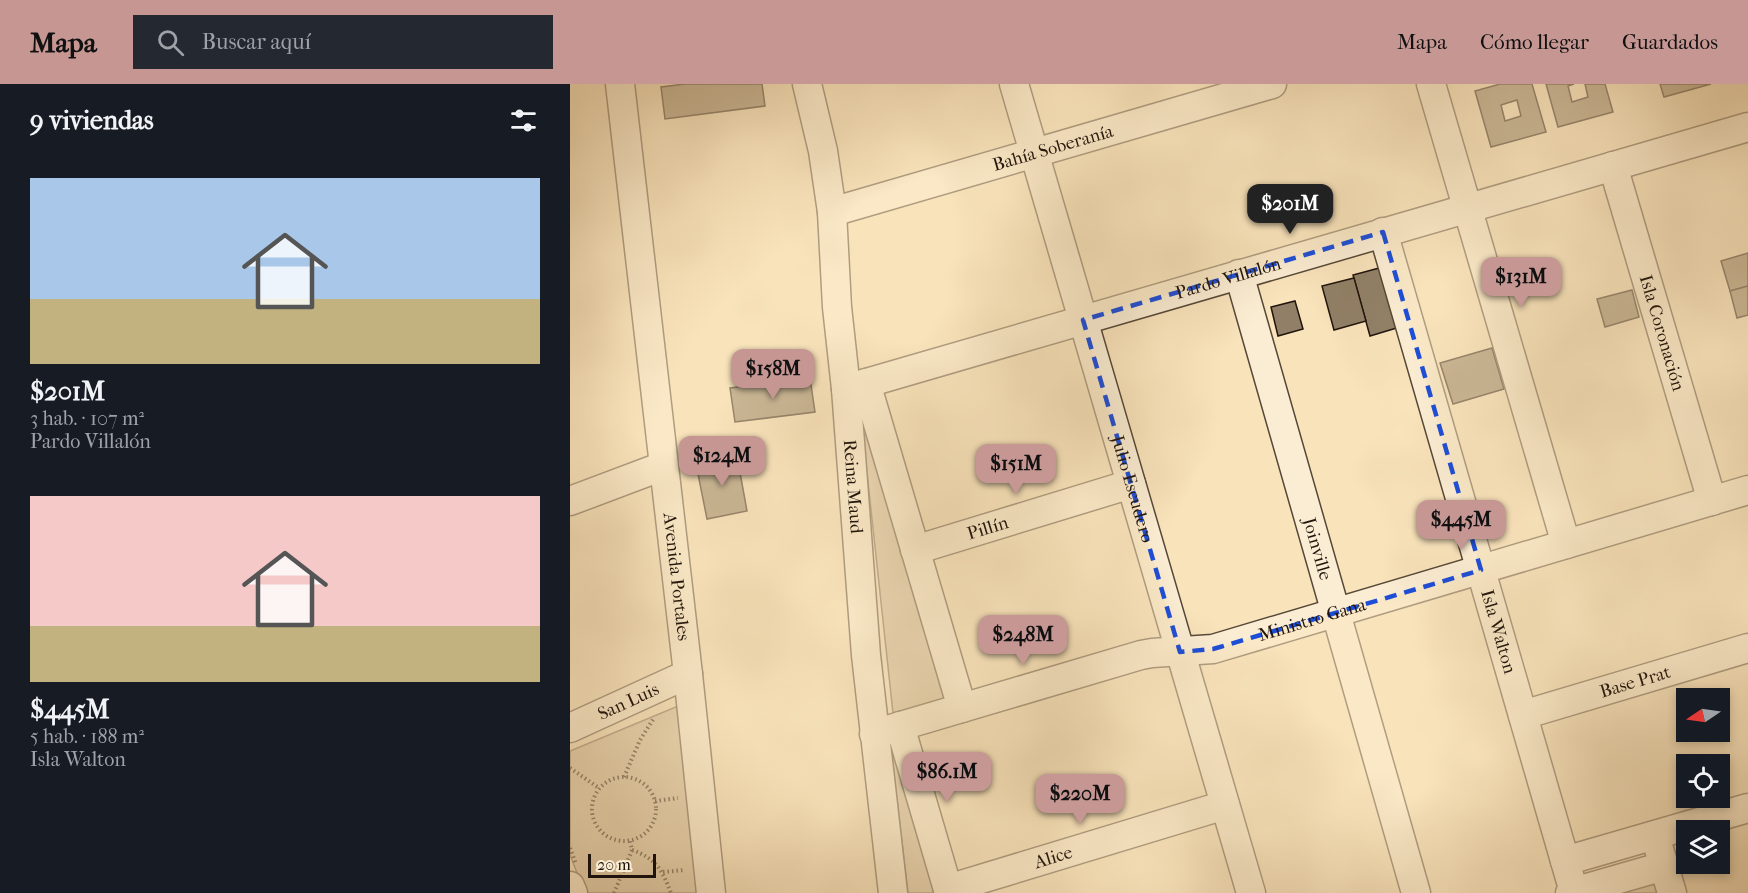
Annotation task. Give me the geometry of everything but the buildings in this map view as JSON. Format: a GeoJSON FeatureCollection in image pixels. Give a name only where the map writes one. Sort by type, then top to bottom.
{"type":"FeatureCollection","features":[{"type":"Feature","properties":{"kind":"street","name":"Avenida Portales"},"geometry":{"type":"LineString","coordinates":[[620,84],[711,893]]}},
{"type":"Feature","properties":{"kind":"street","name":"Reina Maud"},"geometry":{"type":"LineString","coordinates":[[807,84],[823,151],[832,212],[837,307],[856,386],[915,550],[963,708]]}},
{"type":"Feature","properties":{"kind":"street","name":"Julio Escudero"},"geometry":{"type":"LineString","coordinates":[[1014,84],[1251,893]]}},
{"type":"Feature","properties":{"kind":"street","name":"Bahía Soberanía"},"geometry":{"type":"LineString","coordinates":[[832,212],[1272,84]]}},
{"type":"Feature","properties":{"kind":"street"},"geometry":{"type":"LineString","coordinates":[[1431,84],[1566,544]]}},
{"type":"Feature","properties":{"kind":"street","name":"Pardo Villalón"},"geometry":{"type":"LineString","coordinates":[[856,386],[1748,127]]}},
{"type":"Feature","properties":{"kind":"street","name":"Isla Coronación"},"geometry":{"type":"LineString","coordinates":[[1613,166],[1712,501]]}},
{"type":"Feature","properties":{"kind":"street","name":"Isla Walton"},"geometry":{"type":"LineString","coordinates":[[1383,232],[1565,861],[1572,892]]}},
{"type":"Feature","properties":{"kind":"street","name":"Joinville"},"geometry":{"type":"LineString","coordinates":[[1239,274],[1416,893]]}},
{"type":"Feature","properties":{"kind":"street","name":"Reina Maud"},"geometry":{"type":"LineString","coordinates":[[856,386],[866,655],[887,730],[949,891]]}},
{"type":"Feature","properties":{"kind":"street"},"geometry":{"type":"LineString","coordinates":[[570,501],[663,466]]}},
{"type":"Feature","properties":{"kind":"street","name":"Pillín"},"geometry":{"type":"LineString","coordinates":[[915,550],[1131,483]]}},
{"type":"Feature","properties":{"kind":"street","name":"Ministro Gana"},"geometry":{"type":"LineString","coordinates":[[887,730],[1141,655],[1213,649],[1748,490]]}},
{"type":"Feature","properties":{"kind":"street","name":"Base Prat"},"geometry":{"type":"LineString","coordinates":[[1523,715],[1748,648]]}},
{"type":"Feature","properties":{"kind":"street","name":"San Luis"},"geometry":{"type":"LineString","coordinates":[[570,728],[688,674]]}},
{"type":"Feature","properties":{"kind":"street","name":"Reina Maud"},"geometry":{"type":"LineString","coordinates":[[887,730],[893,893]]}},
{"type":"Feature","properties":{"kind":"street","name":"Alice"},"geometry":{"type":"LineString","coordinates":[[949,891],[1225,805]]}},
{"type":"Feature","properties":{"kind":"street"},"geometry":{"type":"LineString","coordinates":[[1565,861],[1748,808]]}},
{"type":"Feature","properties":{"kind":"street"},"geometry":{"type":"LineString","coordinates":[[1655,835],[1672,893]]}},
{"type":"Feature","properties":{"kind":"street"},"geometry":{"type":"LineString","coordinates":[[1572,892],[1603,889],[1664,866]]}},
{"type":"Feature","properties":{"kind":"street"},"geometry":{"type":"LineString","coordinates":[[570,886],[573,893]]}},
{"type":"Feature","properties":{"kind":"path"},"geometry":{"type":"LineString","coordinates":[[624,777],[640,740],[657,712]]}},
{"type":"Feature","properties":{"kind":"path"},"geometry":{"type":"LineString","coordinates":[[570,768],[599,788]]}},
{"type":"Feature","properties":{"kind":"path"},"geometry":{"type":"LineString","coordinates":[[624,777],[638,780],[649,789],[655,801],[655,814],[651,826],[642,836],[630,840],[614,840],[601,831],[593,818],[592,802],[599,788],[610,780],[624,777]]}},
{"type":"Feature","properties":{"kind":"path"},"geometry":{"type":"LineString","coordinates":[[655,801],[683,798]]}},
{"type":"Feature","properties":{"kind":"path"},"geometry":{"type":"LineString","coordinates":[[614,893],[632,850],[630,840]]}},
{"type":"Feature","properties":{"kind":"path"},"geometry":{"type":"LineString","coordinates":[[632,850],[654,861],[663,872],[672,893]]}},
{"type":"Feature","properties":{"kind":"path"},"geometry":{"type":"LineString","coordinates":[[663,872],[691,869]]}},
{"type":"Feature","properties":{"kind":"highlighted area"},"geometry":{"type":"Polygon","coordinates":[[[1383,232],[1481,570],[1213,649],[1180,652],[1083,320],[1383,232]]]}},
{"type":"Feature","properties":{"kind":"shaded area"},"geometry":{"type":"Polygon","coordinates":[[[860,408],[949,697],[893,713],[860,408]]]}},
{"type":"Feature","properties":{"kind":"shaded area"},"geometry":{"type":"Polygon","coordinates":[[[678,706],[699,893],[585,893],[570,855],[570,751],[678,706]]]}},
{"type":"Feature","properties":{"kind":"shaded area"},"geometry":{"type":"Polygon","coordinates":[[[902,748],[943,893],[908,893],[891,750],[902,748]]]}},
{"type":"Feature","properties":{"kind":"shaded area"},"geometry":{"type":"Polygon","coordinates":[[[1659,881],[1662,893],[1618,893],[1659,881]]]}}]}
